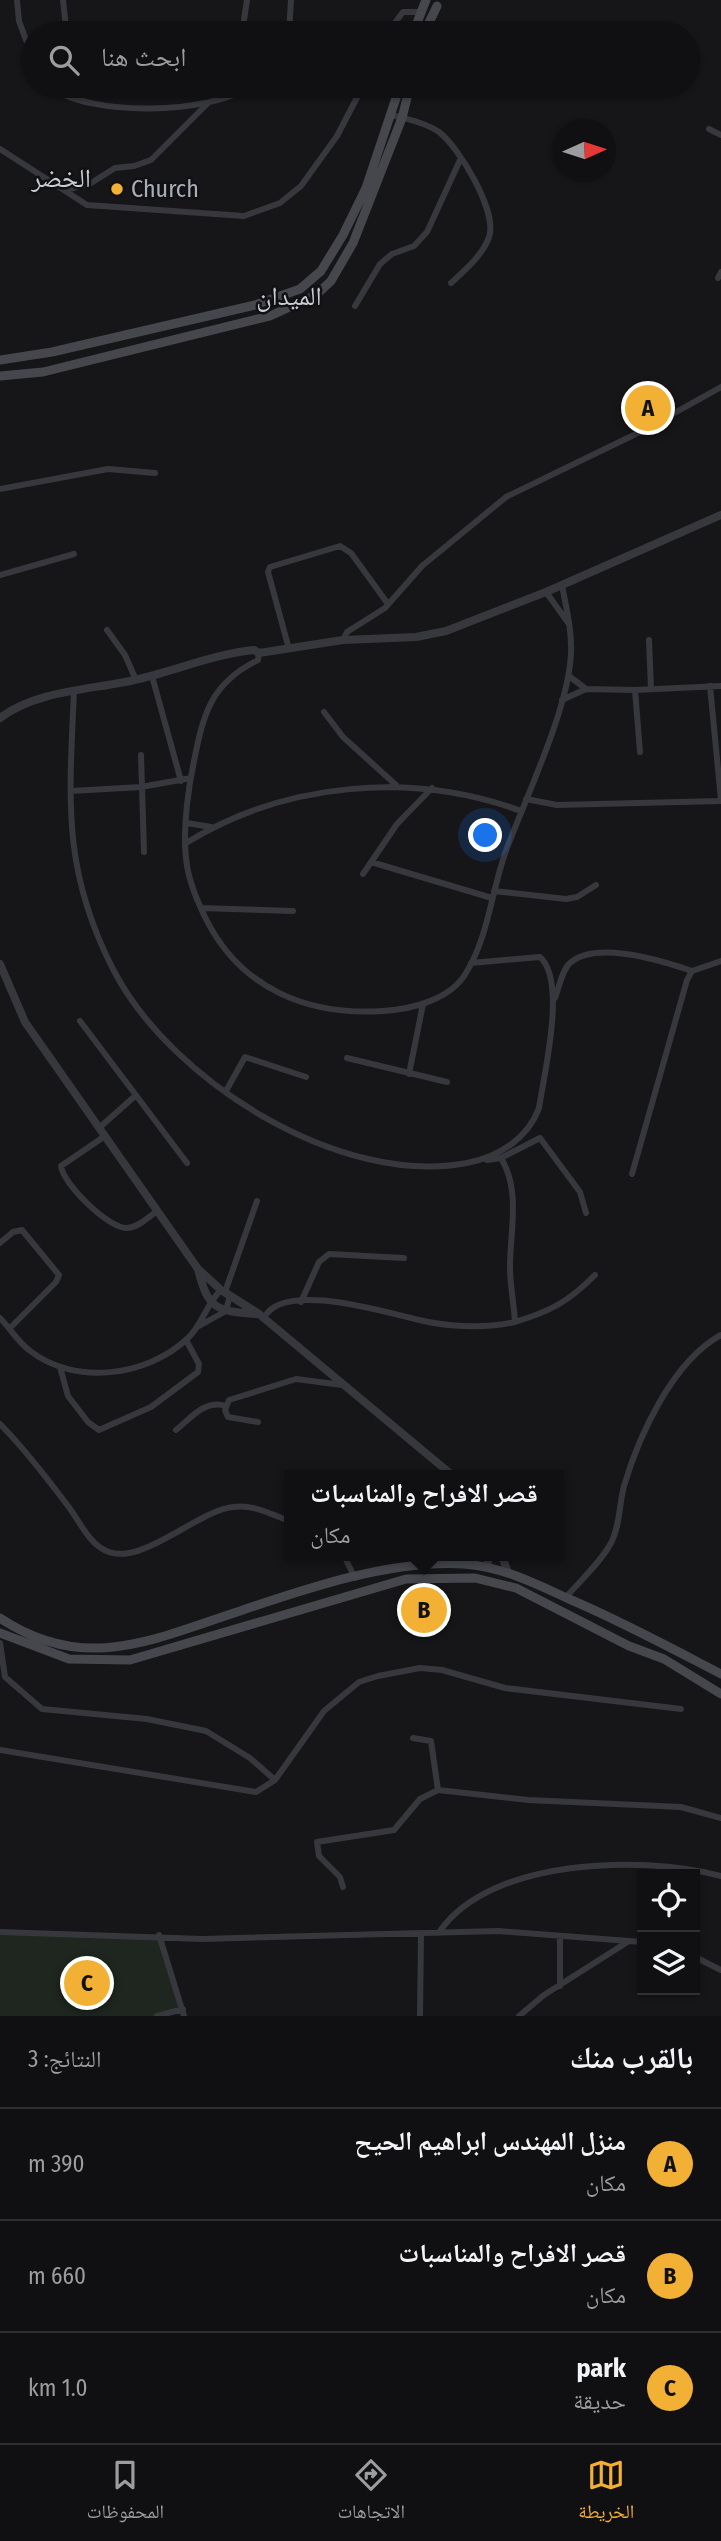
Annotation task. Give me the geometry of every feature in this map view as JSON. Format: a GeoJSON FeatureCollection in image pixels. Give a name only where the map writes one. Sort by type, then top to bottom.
{"type":"FeatureCollection","features":[{"type":"Feature","properties":{"kind":"main road"},"geometry":{"type":"LineString","coordinates":[[416,21],[419,12],[434,1]]}},
{"type":"Feature","properties":{"kind":"main road"},"geometry":{"type":"LineString","coordinates":[[428,21],[434,1]]}},
{"type":"Feature","properties":{"kind":"main road"},"geometry":{"type":"LineString","coordinates":[[0,376],[43,372],[270,316],[316,295],[331,281],[354,243],[397,117],[399,98]]}},
{"type":"Feature","properties":{"kind":"main road"},"geometry":{"type":"LineString","coordinates":[[0,360],[52,352],[255,305],[300,289],[321,271],[344,235],[405,98]]}},
{"type":"Feature","properties":{"kind":"main road"},"geometry":{"type":"LineString","coordinates":[[0,1618],[51,1643],[102,1649],[154,1641],[278,1599],[355,1578],[427,1564],[488,1567],[535,1581],[721,1674]]}},
{"type":"Feature","properties":{"kind":"main road"},"geometry":{"type":"LineString","coordinates":[[0,1633],[69,1659],[116,1660],[156,1653],[283,1612],[406,1579],[475,1578],[494,1581],[546,1602],[606,1634],[664,1659],[721,1694]]}},
{"type":"Feature","properties":{"kind":"main road"},"geometry":{"type":"LineString","coordinates":[[606,1634],[613,1619]]}},
{"type":"Feature","properties":{"kind":"main road"},"geometry":{"type":"LineString","coordinates":[[154,1641],[156,1653]]}},
{"type":"Feature","properties":{"kind":"street"},"geometry":{"type":"LineString","coordinates":[[17,0],[21,26]]}},
{"type":"Feature","properties":{"kind":"street"},"geometry":{"type":"LineString","coordinates":[[62,0],[65,21]]}},
{"type":"Feature","properties":{"kind":"street"},"geometry":{"type":"LineString","coordinates":[[244,21],[247,0]]}},
{"type":"Feature","properties":{"kind":"street"},"geometry":{"type":"LineString","coordinates":[[290,21],[291,0]]}},
{"type":"Feature","properties":{"kind":"street"},"geometry":{"type":"LineString","coordinates":[[395,21],[399,14],[407,11],[419,12]]}},
{"type":"Feature","properties":{"kind":"street"},"geometry":{"type":"LineString","coordinates":[[71,98],[93,104],[207,104],[228,98]]}},
{"type":"Feature","properties":{"kind":"street"},"geometry":{"type":"LineString","coordinates":[[0,149],[79,201],[95,207],[136,206],[167,212],[231,217],[269,209],[291,195],[317,166],[337,136],[357,98]]}},
{"type":"Feature","properties":{"kind":"street"},"geometry":{"type":"LineString","coordinates":[[66,190],[91,183],[115,167],[134,166],[151,160],[207,104]]}},
{"type":"Feature","properties":{"kind":"street"},"geometry":{"type":"LineString","coordinates":[[397,117],[439,132],[460,160],[488,207],[491,228],[489,239],[476,258],[451,283]]}},
{"type":"Feature","properties":{"kind":"street"},"geometry":{"type":"LineString","coordinates":[[709,129],[721,135]]}},
{"type":"Feature","properties":{"kind":"street"},"geometry":{"type":"LineString","coordinates":[[355,306],[380,264],[392,254],[414,246],[427,232],[460,160]]}},
{"type":"Feature","properties":{"kind":"street"},"geometry":{"type":"LineString","coordinates":[[343,640],[347,632],[388,604],[422,566],[506,497],[642,431],[721,387]]}},
{"type":"Feature","properties":{"kind":"street"},"geometry":{"type":"LineString","coordinates":[[0,489],[108,469],[155,473]]}},
{"type":"Feature","properties":{"kind":"street"},"geometry":{"type":"LineString","coordinates":[[0,718],[34,700],[136,680],[214,656],[254,650],[259,653],[343,640],[415,637],[446,631],[546,592],[721,514]]}},
{"type":"Feature","properties":{"kind":"street"},"geometry":{"type":"LineString","coordinates":[[289,649],[268,572],[270,567],[332,546],[340,546],[351,553],[388,604]]}},
{"type":"Feature","properties":{"kind":"street"},"geometry":{"type":"LineString","coordinates":[[0,575],[74,554]]}},
{"type":"Feature","properties":{"kind":"street"},"geometry":{"type":"LineString","coordinates":[[259,653],[258,660],[228,676],[214,696],[200,734],[191,778],[186,843],[187,867],[201,908],[221,947],[239,967],[281,994],[306,1003],[356,1013],[423,1004],[455,986],[471,963],[521,811],[562,700],[569,676],[570,626],[562,585]]}},
{"type":"Feature","properties":{"kind":"street"},"geometry":{"type":"LineString","coordinates":[[546,592],[570,626]]}},
{"type":"Feature","properties":{"kind":"street"},"geometry":{"type":"LineString","coordinates":[[107,630],[125,655],[136,680]]}},
{"type":"Feature","properties":{"kind":"street"},"geometry":{"type":"LineString","coordinates":[[649,640],[651,689]]}},
{"type":"Feature","properties":{"kind":"street"},"geometry":{"type":"LineString","coordinates":[[152,676],[181,781]]}},
{"type":"Feature","properties":{"kind":"street"},"geometry":{"type":"LineString","coordinates":[[569,676],[586,689]]}},
{"type":"Feature","properties":{"kind":"street"},"geometry":{"type":"LineString","coordinates":[[527,799],[556,805],[721,800],[710,686]]}},
{"type":"Feature","properties":{"kind":"street"},"geometry":{"type":"LineString","coordinates":[[562,700],[586,689],[721,686]]}},
{"type":"Feature","properties":{"kind":"street"},"geometry":{"type":"LineString","coordinates":[[635,690],[639,752]]}},
{"type":"Feature","properties":{"kind":"street"},"geometry":{"type":"LineString","coordinates":[[74,692],[70,837],[74,865],[85,902],[115,973],[176,1051],[226,1091],[291,1130],[356,1158],[424,1168],[501,1158],[540,1138],[580,1192],[586,1213]]}},
{"type":"Feature","properties":{"kind":"street"},"geometry":{"type":"LineString","coordinates":[[324,712],[343,737],[396,785]]}},
{"type":"Feature","properties":{"kind":"street"},"geometry":{"type":"LineString","coordinates":[[141,755],[144,852]]}},
{"type":"Feature","properties":{"kind":"street"},"geometry":{"type":"LineString","coordinates":[[71,791],[141,787],[191,778]]}},
{"type":"Feature","properties":{"kind":"street"},"geometry":{"type":"LineString","coordinates":[[186,843],[211,827],[256,810],[321,793],[396,785],[470,793],[521,811]]}},
{"type":"Feature","properties":{"kind":"street"},"geometry":{"type":"LineString","coordinates":[[363,874],[397,824],[432,788]]}},
{"type":"Feature","properties":{"kind":"street"},"geometry":{"type":"LineString","coordinates":[[187,823],[211,827]]}},
{"type":"Feature","properties":{"kind":"street"},"geometry":{"type":"LineString","coordinates":[[371,862],[493,894],[566,899],[577,897],[596,885]]}},
{"type":"Feature","properties":{"kind":"street"},"geometry":{"type":"LineString","coordinates":[[201,908],[293,911]]}},
{"type":"Feature","properties":{"kind":"street"},"geometry":{"type":"LineString","coordinates":[[485,1160],[508,1147],[534,1120],[539,1108],[554,999],[568,965],[587,953],[601,952],[666,962],[692,971],[721,961]]}},
{"type":"Feature","properties":{"kind":"street"},"geometry":{"type":"LineString","coordinates":[[471,963],[503,963],[540,957],[548,965],[554,999]]}},
{"type":"Feature","properties":{"kind":"street"},"geometry":{"type":"LineString","coordinates":[[0,964],[25,1022],[198,1269],[225,1292],[261,1316],[446,1470]]}},
{"type":"Feature","properties":{"kind":"street"},"geometry":{"type":"LineString","coordinates":[[632,1174],[661,1081],[676,1009],[692,971]]}},
{"type":"Feature","properties":{"kind":"street"},"geometry":{"type":"LineString","coordinates":[[409,1074],[423,1004]]}},
{"type":"Feature","properties":{"kind":"street"},"geometry":{"type":"LineString","coordinates":[[80,1021],[187,1163]]}},
{"type":"Feature","properties":{"kind":"street"},"geometry":{"type":"LineString","coordinates":[[226,1091],[245,1057],[306,1077]]}},
{"type":"Feature","properties":{"kind":"street"},"geometry":{"type":"LineString","coordinates":[[347,1058],[447,1082]]}},
{"type":"Feature","properties":{"kind":"street"},"geometry":{"type":"LineString","coordinates":[[99,1128],[135,1096]]}},
{"type":"Feature","properties":{"kind":"street"},"geometry":{"type":"LineString","coordinates":[[105,1136],[67,1160],[61,1166],[61,1171],[76,1192],[117,1226],[135,1226],[156,1212]]}},
{"type":"Feature","properties":{"kind":"street"},"geometry":{"type":"LineString","coordinates":[[501,1158],[510,1179],[513,1203],[514,1231],[510,1267],[515,1322]]}},
{"type":"Feature","properties":{"kind":"street"},"geometry":{"type":"LineString","coordinates":[[226,1311],[225,1292],[257,1201]]}},
{"type":"Feature","properties":{"kind":"street"},"geometry":{"type":"LineString","coordinates":[[0,1243],[13,1232],[22,1230],[59,1275],[56,1282],[10,1328]]}},
{"type":"Feature","properties":{"kind":"street"},"geometry":{"type":"LineString","coordinates":[[300,1302],[318,1262],[329,1254],[404,1258]]}},
{"type":"Feature","properties":{"kind":"street"},"geometry":{"type":"LineString","coordinates":[[198,1269],[210,1302],[226,1311],[261,1316],[275,1306],[326,1300],[351,1303],[429,1322],[470,1326],[515,1322],[550,1311],[572,1298],[595,1275]]}},
{"type":"Feature","properties":{"kind":"street"},"geometry":{"type":"LineString","coordinates":[[199,1326],[210,1302],[225,1292]]}},
{"type":"Feature","properties":{"kind":"street"},"geometry":{"type":"LineString","coordinates":[[0,1318],[29,1350],[60,1367],[109,1373],[154,1362],[186,1340],[199,1326],[226,1311]]}},
{"type":"Feature","properties":{"kind":"street"},"geometry":{"type":"LineString","coordinates":[[566,1597],[610,1545],[624,1486],[645,1432],[678,1374],[701,1347],[721,1335]]}},
{"type":"Feature","properties":{"kind":"street"},"geometry":{"type":"LineString","coordinates":[[60,1367],[68,1396],[94,1428],[105,1430],[151,1407],[198,1372],[199,1364],[186,1340]]}},
{"type":"Feature","properties":{"kind":"street"},"geometry":{"type":"LineString","coordinates":[[258,1422],[228,1417],[226,1406],[232,1397],[296,1379],[342,1385]]}},
{"type":"Feature","properties":{"kind":"street"},"geometry":{"type":"LineString","coordinates":[[176,1430],[202,1408],[217,1403],[226,1406]]}},
{"type":"Feature","properties":{"kind":"street"},"geometry":{"type":"LineString","coordinates":[[0,1424],[54,1488],[94,1543],[110,1553],[125,1553],[150,1546],[211,1512],[233,1507],[257,1509],[284,1519]]}},
{"type":"Feature","properties":{"kind":"street"},"geometry":{"type":"LineString","coordinates":[[346,1561],[355,1578]]}},
{"type":"Feature","properties":{"kind":"street"},"geometry":{"type":"LineString","coordinates":[[488,1567],[489,1561]]}},
{"type":"Feature","properties":{"kind":"street"},"geometry":{"type":"LineString","coordinates":[[504,1561],[508,1573]]}},
{"type":"Feature","properties":{"kind":"street"},"geometry":{"type":"LineString","coordinates":[[0,1643],[3,1677],[42,1709],[147,1719],[206,1731],[250,1758],[275,1780]]}},
{"type":"Feature","properties":{"kind":"street"},"geometry":{"type":"LineString","coordinates":[[0,1750],[252,1792],[275,1780],[309,1729],[359,1682],[420,1668],[442,1670],[525,1691],[632,1701],[681,1709]]}},
{"type":"Feature","properties":{"kind":"street"},"geometry":{"type":"LineString","coordinates":[[413,1738],[430,1741],[438,1790]]}},
{"type":"Feature","properties":{"kind":"street"},"geometry":{"type":"LineString","coordinates":[[343,1887],[340,1877],[318,1856],[317,1842],[394,1830],[421,1799],[438,1790],[528,1800],[681,1808],[721,1818]]}},
{"type":"Feature","properties":{"kind":"street"},"geometry":{"type":"LineString","coordinates":[[440,1931],[452,1916],[480,1895],[512,1881],[544,1874],[578,1868],[621,1867],[673,1869],[721,1876]]}},
{"type":"Feature","properties":{"kind":"street"},"geometry":{"type":"LineString","coordinates":[[0,1932],[35,1936],[159,1936],[202,1939],[498,1930],[637,1942]]}},
{"type":"Feature","properties":{"kind":"street"},"geometry":{"type":"LineString","coordinates":[[420,2016],[421,1933]]}},
{"type":"Feature","properties":{"kind":"street"},"geometry":{"type":"LineString","coordinates":[[157,2016],[184,2012],[159,1936]]}},
{"type":"Feature","properties":{"kind":"street"},"geometry":{"type":"LineString","coordinates":[[560,1936],[561,1986]]}},
{"type":"Feature","properties":{"kind":"street"},"geometry":{"type":"LineString","coordinates":[[519,2016],[629,1941]]}},
{"type":"Feature","properties":{"kind":"street"},"geometry":{"type":"LineString","coordinates":[[700,1960],[721,1970]]}},
{"type":"Feature","properties":{"kind":"shaded area"},"geometry":{"type":"Polygon","coordinates":[[[0,1932],[159,1935],[183,2009],[156,2016],[0,2016],[0,1932]]]}},
{"type":"Feature","properties":{"kind":"place","name":"Church"},"geometry":{"type":"Point","coordinates":[117,189]}},
{"type":"Feature","properties":{"kind":"place","name":"منزل المهندس ابراهيم الحيح"},"geometry":{"type":"Point","coordinates":[648,408]}},
{"type":"Feature","properties":{"kind":"place","name":"قصر الافراح والمناسبات"},"geometry":{"type":"Point","coordinates":[424,1610]}},
{"type":"Feature","properties":{"kind":"place","name":"park"},"geometry":{"type":"Point","coordinates":[87,1983]}},
{"type":"Feature","properties":{"kind":"district","name":"الخضر"},"geometry":{"type":"Point","coordinates":[61,178]}},
{"type":"Feature","properties":{"kind":"district","name":"الميدان"},"geometry":{"type":"Point","coordinates":[289,296]}}]}
